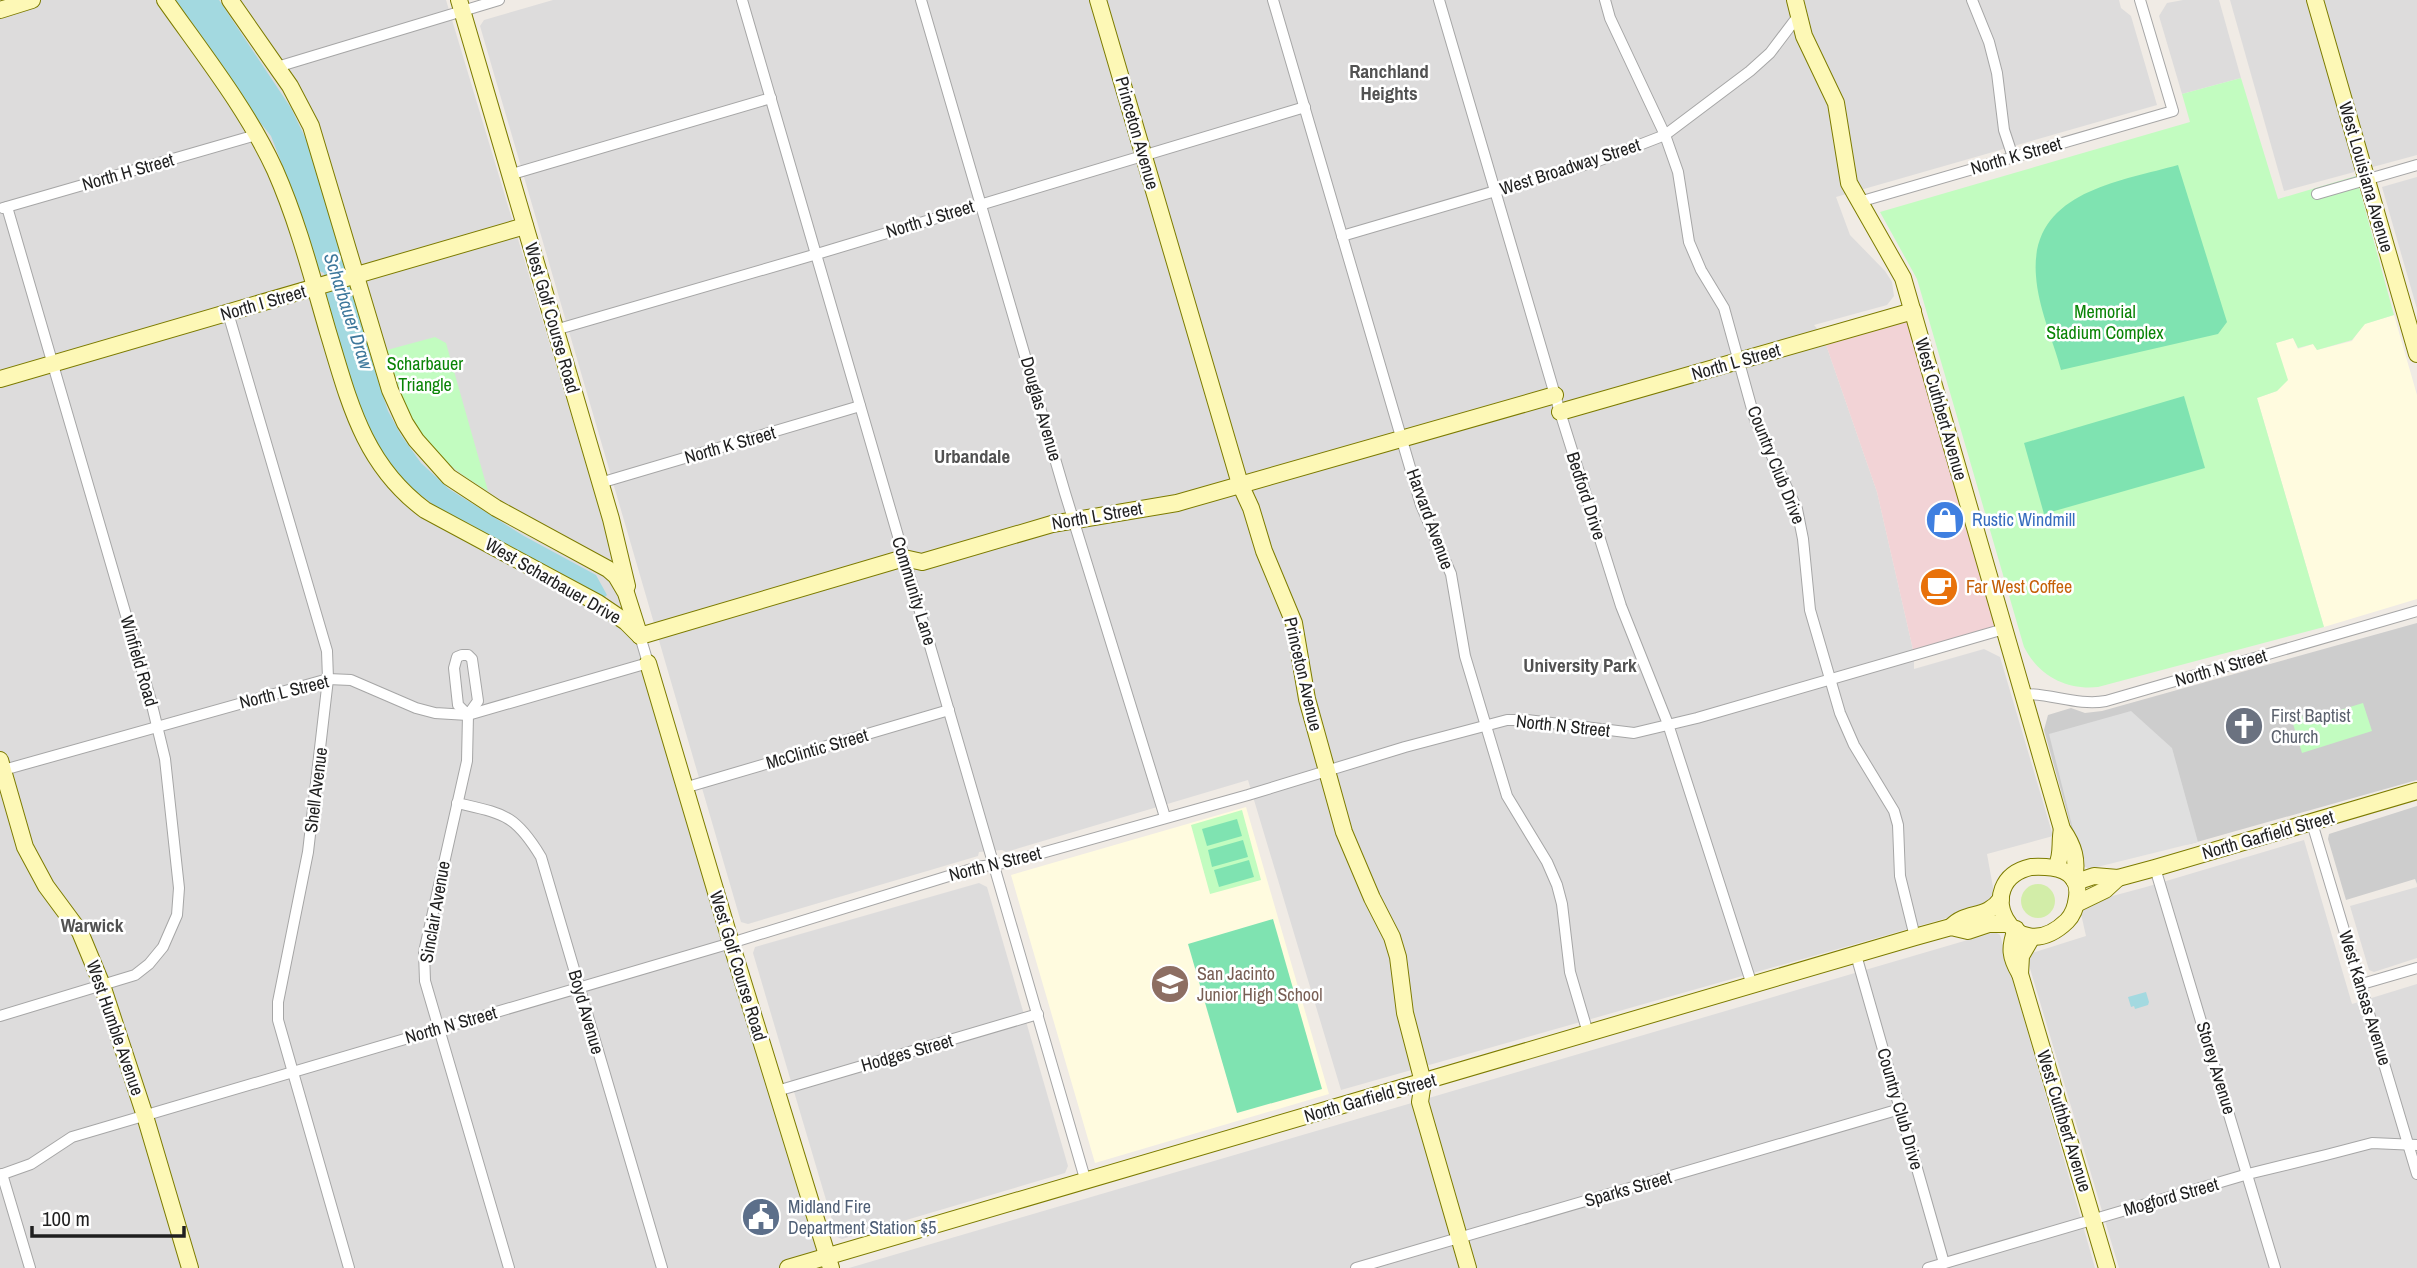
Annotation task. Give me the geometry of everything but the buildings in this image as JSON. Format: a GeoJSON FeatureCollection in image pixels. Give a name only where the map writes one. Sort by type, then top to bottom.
{"type":"FeatureCollection","features":[{"type":"Feature","properties":{"kind":"street"},"geometry":{"type":"LineString","coordinates":[[0,10],[32,0]]}},
{"type":"Feature","properties":{"kind":"street","name":"West Scharbauer Drive"},"geometry":{"type":"LineString","coordinates":[[165,0],[224,84],[275,171],[318,287],[352,412],[369,449],[384,472],[425,510],[610,610],[640,636]]}},
{"type":"Feature","properties":{"kind":"street","name":"West Scharbauer Drive"},"geometry":{"type":"LineString","coordinates":[[230,0],[294,92],[311,127],[353,276],[390,390],[404,423],[439,467],[456,482],[496,508],[608,569],[626,593],[640,636]]}},
{"type":"Feature","properties":{"kind":"street"},"geometry":{"type":"LineString","coordinates":[[276,67],[461,5],[499,0]]}},
{"type":"Feature","properties":{"kind":"street","name":"Community Lane"},"geometry":{"type":"LineString","coordinates":[[743,0],[1086,1182]]}},
{"type":"Feature","properties":{"kind":"street","name":"Douglas Avenue"},"geometry":{"type":"LineString","coordinates":[[921,0],[1073,519],[1165,817]]}},
{"type":"Feature","properties":{"kind":"street","name":"Princeton Avenue"},"geometry":{"type":"LineString","coordinates":[[1098,0],[1240,484],[1294,623],[1307,699],[1344,832],[1358,868],[1392,937],[1401,971],[1408,1024],[1423,1082],[1420,1102],[1468,1268]]}},
{"type":"Feature","properties":{"kind":"street","name":"Harvard Avenue"},"geometry":{"type":"LineString","coordinates":[[1273,0],[1421,505],[1451,574],[1465,656],[1507,796],[1557,885],[1562,904],[1570,972],[1588,1033]]}},
{"type":"Feature","properties":{"kind":"street","name":"Bedford Drive"},"geometry":{"type":"LineString","coordinates":[[1439,0],[1560,412],[1621,606],[1668,724],[1752,985]]}},
{"type":"Feature","properties":{"kind":"street","name":"Country Club Drive"},"geometry":{"type":"LineString","coordinates":[[1605,0],[1610,18],[1665,135],[1678,172],[1689,242],[1701,271],[1724,308],[1755,420],[1797,509],[1803,539],[1810,610],[1840,713],[1854,745],[1895,811],[1898,825],[1899,876],[1915,937]]}},
{"type":"Feature","properties":{"kind":"street"},"geometry":{"type":"LineString","coordinates":[[1972,0],[1989,42],[1997,73],[2004,130],[2013,157]]}},
{"type":"Feature","properties":{"kind":"street","name":"North K Street"},"geometry":{"type":"LineString","coordinates":[[1859,202],[2173,111],[2140,0]]}},
{"type":"Feature","properties":{"kind":"street","name":"West Louisiana Avenue"},"geometry":{"type":"LineString","coordinates":[[2315,0],[2415,337],[2417,354]]}},
{"type":"Feature","properties":{"kind":"street","name":"West Golf Course Road"},"geometry":{"type":"LineString","coordinates":[[461,5],[600,483],[640,636]]}},
{"type":"Feature","properties":{"kind":"street","name":"West Broadway Street"},"geometry":{"type":"LineString","coordinates":[[1342,236],[1598,161],[1665,135],[1750,71],[1770,52],[1796,8]]}},
{"type":"Feature","properties":{"kind":"street","name":"West Cuthbert Avenue"},"geometry":{"type":"LineString","coordinates":[[1796,8],[1804,36],[1836,103],[1849,183],[1903,278],[2062,830],[2072,842],[2077,865],[2075,881]]}},
{"type":"Feature","properties":{"kind":"street"},"geometry":{"type":"LineString","coordinates":[[509,175],[771,97]]}},
{"type":"Feature","properties":{"kind":"street","name":"North J Street"},"geometry":{"type":"LineString","coordinates":[[555,330],[1305,107]]}},
{"type":"Feature","properties":{"kind":"street","name":"North H Street"},"geometry":{"type":"LineString","coordinates":[[3,208],[256,135]]}},
{"type":"Feature","properties":{"kind":"street"},"geometry":{"type":"LineString","coordinates":[[2317,194],[2417,165]]}},
{"type":"Feature","properties":{"kind":"street","name":"Winfield Road"},"geometry":{"type":"LineString","coordinates":[[0,1016],[135,975],[149,964],[163,947],[177,915],[177,876],[165,759],[157,726],[52,364],[3,208]]}},
{"type":"Feature","properties":{"kind":"street","name":"North I Street"},"geometry":{"type":"LineString","coordinates":[[0,379],[525,226]]}},
{"type":"Feature","properties":{"kind":"street","name":"North L Street"},"geometry":{"type":"LineString","coordinates":[[1560,412],[1913,311]]}},
{"type":"Feature","properties":{"kind":"street","name":"Shell Avenue"},"geometry":{"type":"LineString","coordinates":[[228,313],[327,651],[328,679],[308,852],[278,1002],[278,1020],[349,1268]]}},
{"type":"Feature","properties":{"kind":"street","name":"North L Street"},"geometry":{"type":"LineString","coordinates":[[640,636],[904,558],[922,562],[1073,519],[1177,503],[1555,395]]}},
{"type":"Feature","properties":{"kind":"street","name":"North K Street"},"geometry":{"type":"LineString","coordinates":[[600,483],[860,406]]}},
{"type":"Feature","properties":{"kind":"street","name":"North N Street"},"geometry":{"type":"LineString","coordinates":[[2022,694],[2089,703],[2106,701],[2417,611]]}},
{"type":"Feature","properties":{"kind":"street","name":"North N Street"},"geometry":{"type":"LineString","coordinates":[[1,1175],[31,1164],[72,1136],[731,943],[978,867],[1010,862],[1248,795],[1327,769],[1507,720],[1634,733],[1697,718],[2004,629]]}},
{"type":"Feature","properties":{"kind":"street"},"geometry":{"type":"LineString","coordinates":[[640,636],[648,663]]}},
{"type":"Feature","properties":{"kind":"street"},"geometry":{"type":"LineString","coordinates":[[462,655],[468,655],[472,659],[477,689],[478,701],[468,715],[458,705],[454,668],[457,657],[462,655]]}},
{"type":"Feature","properties":{"kind":"street","name":"West Golf Course Road"},"geometry":{"type":"LineString","coordinates":[[648,663],[829,1262]]}},
{"type":"Feature","properties":{"kind":"street","name":"North L Street"},"geometry":{"type":"LineString","coordinates":[[1,767],[328,679],[351,680],[416,708],[435,713],[468,715],[648,663]]}},
{"type":"Feature","properties":{"kind":"street","name":"McClintic Street"},"geometry":{"type":"LineString","coordinates":[[684,788],[949,710]]}},
{"type":"Feature","properties":{"kind":"street","name":"Sinclair Avenue"},"geometry":{"type":"LineString","coordinates":[[468,715],[467,761],[424,952],[425,981],[509,1268]]}},
{"type":"Feature","properties":{"kind":"street","name":"West Humble Avenue"},"geometry":{"type":"LineString","coordinates":[[1,767],[25,847],[46,886],[80,932],[103,985],[190,1268]]}},
{"type":"Feature","properties":{"kind":"street","name":"North Garfield Street"},"geometry":{"type":"LineString","coordinates":[[2118,878],[2417,791]]}},
{"type":"Feature","properties":{"kind":"street","name":"Boyd Avenue"},"geometry":{"type":"LineString","coordinates":[[457,803],[503,814],[527,834],[541,857],[662,1268]]}},
{"type":"Feature","properties":{"kind":"street","name":"West Kansas Avenue"},"geometry":{"type":"LineString","coordinates":[[2312,823],[2413,1145],[2417,1174]]}},
{"type":"Feature","properties":{"kind":"street","name":"West Cuthbert Avenue"},"geometry":{"type":"LineString","coordinates":[[2056,867],[2061,859],[2059,842],[2062,830]]}},
{"type":"Feature","properties":{"kind":"street"},"geometry":{"type":"LineString","coordinates":[[2056,867],[2069,873],[2075,881],[2078,892],[2076,904],[2068,920],[2052,933],[2042,937],[2032,937],[2012,927],[1989,924],[1968,930],[1951,927],[1958,920],[1993,910],[2011,877],[2021,870],[2056,867]]}},
{"type":"Feature","properties":{"kind":"street","name":"Storey Avenue"},"geometry":{"type":"LineString","coordinates":[[2155,868],[2276,1268]]}},
{"type":"Feature","properties":{"kind":"street"},"geometry":{"type":"LineString","coordinates":[[2075,881],[2094,876],[2118,878]]}},
{"type":"Feature","properties":{"kind":"street"},"geometry":{"type":"LineString","coordinates":[[2076,904],[2105,890],[2118,878]]}},
{"type":"Feature","properties":{"kind":"street"},"geometry":{"type":"LineString","coordinates":[[2001,899],[2000,910],[2012,927]]}},
{"type":"Feature","properties":{"kind":"street","name":"North Garfield Street"},"geometry":{"type":"LineString","coordinates":[[788,1268],[829,1262],[1086,1182],[1951,927]]}},
{"type":"Feature","properties":{"kind":"street","name":"West Cuthbert Avenue"},"geometry":{"type":"LineString","coordinates":[[2012,927],[2011,960],[2020,974],[2108,1268]]}},
{"type":"Feature","properties":{"kind":"street"},"geometry":{"type":"LineString","coordinates":[[2020,974],[2021,956],[2032,937]]}},
{"type":"Feature","properties":{"kind":"street","name":"Country Club Drive"},"geometry":{"type":"LineString","coordinates":[[1856,955],[1944,1263]]}},
{"type":"Feature","properties":{"kind":"street"},"geometry":{"type":"LineString","coordinates":[[2362,984],[2417,968]]}},
{"type":"Feature","properties":{"kind":"street","name":"Hodges Street"},"geometry":{"type":"LineString","coordinates":[[777,1091],[1038,1014]]}},
{"type":"Feature","properties":{"kind":"street","name":"Sparks Street"},"geometry":{"type":"LineString","coordinates":[[1356,1268],[1900,1109]]}},
{"type":"Feature","properties":{"kind":"street","name":"Mogford Street"},"geometry":{"type":"LineString","coordinates":[[1928,1268],[2248,1174],[2372,1143],[2413,1145]]}},
{"type":"Feature","properties":{"kind":"street"},"geometry":{"type":"LineString","coordinates":[[1,1175],[30,1268]]}},
{"type":"Feature","properties":{"kind":"shaded area"},"geometry":{"type":"Polygon","coordinates":[[[0,0],[446,0],[828,1268],[0,1268],[0,0]]]}},
{"type":"Feature","properties":{"kind":"shaded area"},"geometry":{"type":"Polygon","coordinates":[[[553,0],[2119,0],[2121,8],[2131,16],[2157,105],[1836,197],[1850,235],[1885,271],[1892,282],[1894,296],[1887,305],[1814,325],[1823,336],[1877,492],[1914,654],[1914,669],[1984,649],[2000,657],[2053,836],[1987,854],[1996,904],[1341,1090],[1248,780],[1006,852],[979,852],[978,856],[748,924],[741,922],[480,26],[484,20],[553,0]]]}},
{"type":"Feature","properties":{"kind":"shaded area"},"geometry":{"type":"Polygon","coordinates":[[[2219,0],[2241,78],[2182,94],[2159,16],[2167,3],[2219,0]]]}},
{"type":"Feature","properties":{"kind":"shaded area"},"geometry":{"type":"Polygon","coordinates":[[[2230,0],[2417,0],[2417,155],[2284,191],[2230,0]]]}},
{"type":"Feature","properties":{"kind":"shaded area"},"geometry":{"type":"Polygon","coordinates":[[[2417,177],[2417,309],[2382,187],[2417,177]]]}},
{"type":"Feature","properties":{"kind":"shaded area"},"geometry":{"type":"Polygon","coordinates":[[[1912,310],[2003,629],[1914,654],[1877,492],[1823,336],[1912,310]]]}},
{"type":"Feature","properties":{"kind":"shaded area"},"geometry":{"type":"Polygon","coordinates":[[[2394,315],[2417,395],[2417,599],[2324,627],[2257,398],[2277,391],[2276,343],[2293,338],[2298,349],[2313,344],[2317,350],[2352,341],[2364,324],[2394,315]]]}},
{"type":"Feature","properties":{"kind":"shaded area"},"geometry":{"type":"Polygon","coordinates":[[[2417,623],[2417,780],[2190,844],[2080,858],[2044,730],[2048,715],[2071,708],[2085,713],[2102,711],[2417,623]]]}},
{"type":"Feature","properties":{"kind":"shaded area"},"geometry":{"type":"Polygon","coordinates":[[[2131,711],[2172,748],[2198,842],[2089,869],[2082,865],[2049,734],[2131,711]]]}},
{"type":"Feature","properties":{"kind":"shaded area"},"geometry":{"type":"Polygon","coordinates":[[[2417,806],[2417,884],[2415,879],[2346,900],[2328,839],[2329,834],[2417,806]]]}},
{"type":"Feature","properties":{"kind":"shaded area","name":"San Jacinto Junior High School"},"geometry":{"type":"Polygon","coordinates":[[[1246,807],[1329,1094],[1095,1163],[1011,875],[1246,807]]]}},
{"type":"Feature","properties":{"kind":"shaded area"},"geometry":{"type":"Polygon","coordinates":[[[2304,840],[2352,1004],[2417,984],[2417,1268],[2119,1268],[2026,955],[2086,936],[2079,905],[2304,840]]]}},
{"type":"Feature","properties":{"kind":"shaded area"},"geometry":{"type":"Polygon","coordinates":[[[979,883],[987,887],[1068,1166],[1065,1173],[842,1239],[837,1237],[753,953],[755,947],[979,883]]]}},
{"type":"Feature","properties":{"kind":"shaded area"},"geometry":{"type":"Polygon","coordinates":[[[2417,887],[2417,958],[2374,972],[2369,970],[2350,906],[2417,887]]]}},
{"type":"Feature","properties":{"kind":"shaded area"},"geometry":{"type":"Polygon","coordinates":[[[1995,932],[2000,935],[2095,1268],[849,1268],[1995,932]]]}},
{"type":"Feature","properties":{"kind":"green space","name":"Memorial Stadium Complex"},"geometry":{"type":"Polygon","coordinates":[[[2241,78],[2278,199],[2356,176],[2394,315],[2365,324],[2352,340],[2317,350],[2313,344],[2298,348],[2293,338],[2276,343],[2288,380],[2277,391],[2257,398],[2324,627],[2098,687],[2064,683],[2037,666],[2024,647],[1917,279],[1880,212],[2190,122],[2182,94],[2241,78]]]}},
{"type":"Feature","properties":{"kind":"green space"},"geometry":{"type":"Polygon","coordinates":[[[2178,165],[2227,322],[2218,334],[2061,370],[2037,288],[2038,248],[2047,226],[2062,208],[2082,195],[2105,185],[2178,165]]]}},
{"type":"Feature","properties":{"kind":"green space","name":"Scharbauer Triangle"},"geometry":{"type":"Polygon","coordinates":[[[435,337],[446,343],[488,491],[448,463],[433,448],[411,415],[394,374],[387,350],[435,337]]]}},
{"type":"Feature","properties":{"kind":"green space"},"geometry":{"type":"Polygon","coordinates":[[[2184,396],[2205,468],[2044,514],[2024,443],[2184,396]]]}},
{"type":"Feature","properties":{"kind":"green space"},"geometry":{"type":"Polygon","coordinates":[[[2363,703],[2372,731],[2302,753],[2290,714],[2300,711],[2304,721],[2363,703]]]}},
{"type":"Feature","properties":{"kind":"green space"},"geometry":{"type":"Polygon","coordinates":[[[1242,810],[1261,880],[1210,894],[1191,825],[1242,810]]]}},
{"type":"Feature","properties":{"kind":"green space"},"geometry":{"type":"Polygon","coordinates":[[[1237,819],[1242,836],[1207,846],[1202,829],[1237,819]]]}},
{"type":"Feature","properties":{"kind":"green space"},"geometry":{"type":"Polygon","coordinates":[[[1243,840],[1248,857],[1212,867],[1208,850],[1243,840]]]}},
{"type":"Feature","properties":{"kind":"green space"},"geometry":{"type":"Polygon","coordinates":[[[1249,860],[1254,877],[1219,887],[1214,870],[1249,860]]]}},
{"type":"Feature","properties":{"kind":"green space"},"geometry":{"type":"Polygon","coordinates":[[[2038,884],[2050,889],[2055,901],[2050,913],[2038,918],[2026,913],[2021,901],[2026,889],[2038,884]]]}},
{"type":"Feature","properties":{"kind":"green space"},"geometry":{"type":"Polygon","coordinates":[[[1273,919],[1322,1089],[1237,1113],[1188,944],[1273,919]]]}},
{"type":"Feature","properties":{"kind":"water","name":"Scharbauer Draw"},"geometry":{"type":"Polygon","coordinates":[[[172,0],[219,0],[291,108],[315,158],[388,411],[421,463],[449,489],[524,536],[596,575],[607,595],[603,599],[470,524],[450,517],[411,488],[377,449],[362,419],[327,300],[324,273],[317,270],[301,213],[271,136],[172,0]]]}},
{"type":"Feature","properties":{"kind":"water"},"geometry":{"type":"Polygon","coordinates":[[[2146,992],[2148,1005],[2135,1009],[2134,1006],[2131,1007],[2128,997],[2146,992]]]}},
{"type":"Feature","properties":{"kind":"place","name":"Rustic Windmill"},"geometry":{"type":"Point","coordinates":[1945,520]}},
{"type":"Feature","properties":{"kind":"place","name":"Far West Coffee"},"geometry":{"type":"Point","coordinates":[1939,587]}},
{"type":"Feature","properties":{"kind":"place","name":"First Baptist Church"},"geometry":{"type":"Point","coordinates":[2244,726]}},
{"type":"Feature","properties":{"kind":"place","name":"San Jacinto Junior High School"},"geometry":{"type":"Point","coordinates":[1170,984]}},
{"type":"Feature","properties":{"kind":"place","name":"Midland Fire Department Station $5"},"geometry":{"type":"Point","coordinates":[761,1217]}},
{"type":"Feature","properties":{"kind":"district","name":"Ranchland Heights"},"geometry":{"type":"Point","coordinates":[1389,82]}},
{"type":"Feature","properties":{"kind":"district","name":"Urbandale"},"geometry":{"type":"Point","coordinates":[972,456]}},
{"type":"Feature","properties":{"kind":"district","name":"University Park"},"geometry":{"type":"Point","coordinates":[1580,665]}},
{"type":"Feature","properties":{"kind":"district","name":"Warwick"},"geometry":{"type":"Point","coordinates":[92,925]}}]}
